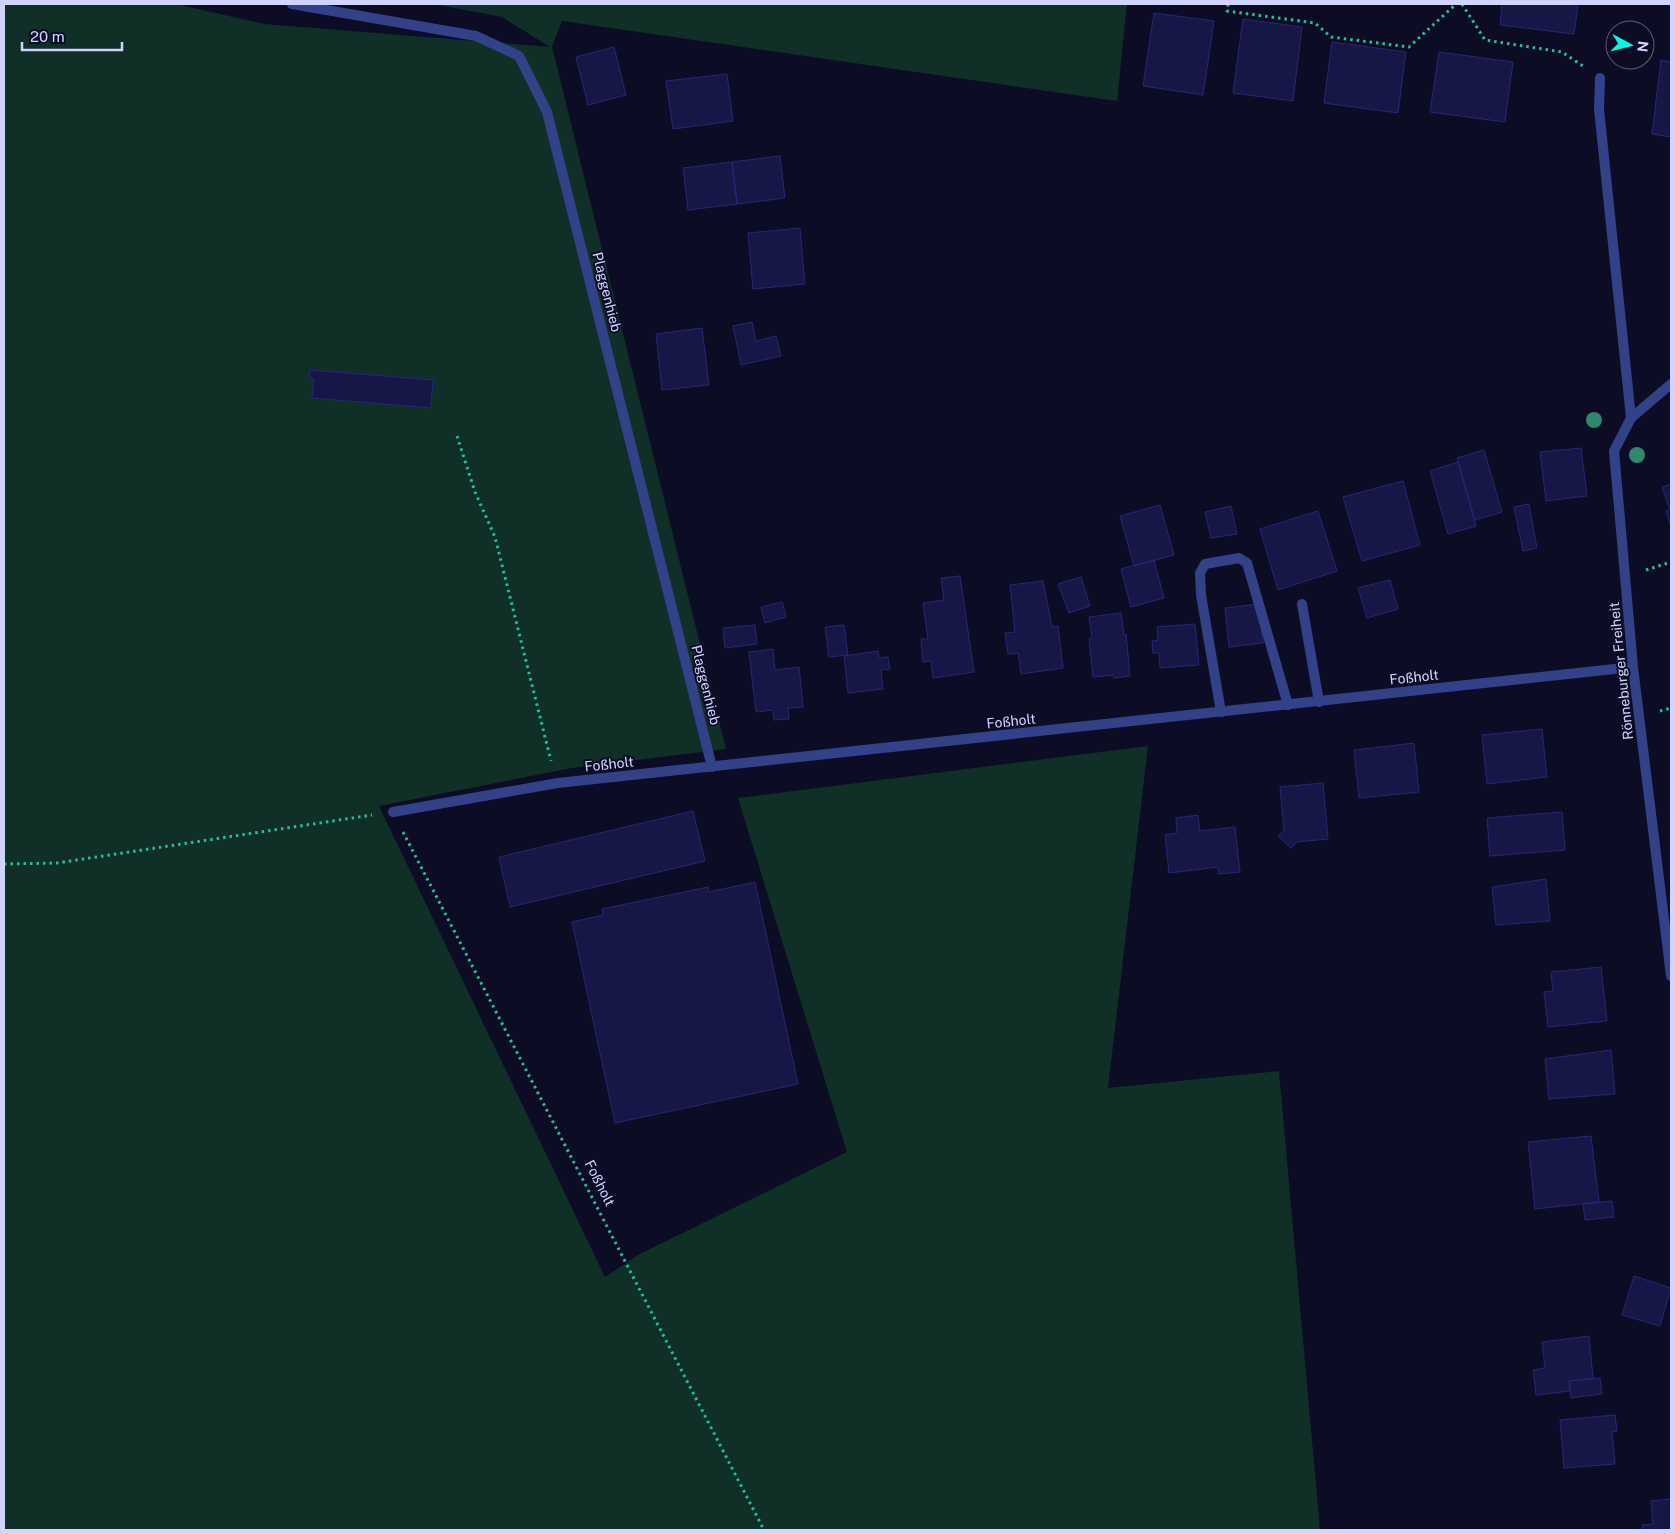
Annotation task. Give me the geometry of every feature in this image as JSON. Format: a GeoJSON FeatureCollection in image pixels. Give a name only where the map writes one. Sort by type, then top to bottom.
{"type":"FeatureCollection","features":[{"type":"Feature","properties":{"kind":"street","name":"Plaggenhieb"},"geometry":{"type":"LineString","coordinates":[[292,4],[476,36],[519,56],[547,112],[712,768]]}},
{"type":"Feature","properties":{"kind":"street"},"geometry":{"type":"LineString","coordinates":[[1600,78],[1599,109],[1631,418]]}},
{"type":"Feature","properties":{"kind":"street","name":"Rönneburger Freiheit"},"geometry":{"type":"LineString","coordinates":[[1671,384],[1631,418],[1614,451],[1633,667],[1671,976]]}},
{"type":"Feature","properties":{"kind":"street"},"geometry":{"type":"LineString","coordinates":[[1221,712],[1201,595],[1200,573],[1204,564],[1239,558],[1247,563],[1288,705]]}},
{"type":"Feature","properties":{"kind":"street"},"geometry":{"type":"LineString","coordinates":[[1302,604],[1319,702]]}},
{"type":"Feature","properties":{"kind":"street","name":"Foßholt"},"geometry":{"type":"LineString","coordinates":[[393,812],[558,783],[712,768],[1633,667]]}},
{"type":"Feature","properties":{"kind":"path"},"geometry":{"type":"LineString","coordinates":[[1228,4],[1227,11],[1315,23],[1331,37],[1409,47],[1456,4]]}},
{"type":"Feature","properties":{"kind":"path"},"geometry":{"type":"LineString","coordinates":[[1462,4],[1486,40],[1562,52],[1600,78]]}},
{"type":"Feature","properties":{"kind":"path"},"geometry":{"type":"LineString","coordinates":[[458,436],[475,492],[495,537],[558,783]]}},
{"type":"Feature","properties":{"kind":"path"},"geometry":{"type":"LineString","coordinates":[[4,864],[56,863],[393,812]]}},
{"type":"Feature","properties":{"kind":"path","name":"Foßholt"},"geometry":{"type":"LineString","coordinates":[[393,812],[764,1530]]}},
{"type":"Feature","properties":{"kind":"green space"},"geometry":{"type":"Polygon","coordinates":[[[4,4],[176,4],[264,24],[550,47],[502,17],[434,4],[1127,4],[1117,101],[562,21],[552,47],[726,749],[572,768],[379,806],[605,1277],[638,1255],[847,1152],[738,798],[1148,746],[1108,1088],[1279,1071],[1320,1530],[4,1530],[4,4]]]}},
{"type":"Feature","properties":{"kind":"building"},"geometry":{"type":"Polygon","coordinates":[[[1502,4],[1578,4],[1574,34],[1500,25],[1502,4]]]}},
{"type":"Feature","properties":{"kind":"building"},"geometry":{"type":"Polygon","coordinates":[[[1154,13],[1214,21],[1203,95],[1143,86],[1154,13]]]}},
{"type":"Feature","properties":{"kind":"building"},"geometry":{"type":"Polygon","coordinates":[[[1243,19],[1302,27],[1293,101],[1233,93],[1243,19]]]}},
{"type":"Feature","properties":{"kind":"building"},"geometry":{"type":"Polygon","coordinates":[[[1332,42],[1406,52],[1398,113],[1324,103],[1332,42]]]}},
{"type":"Feature","properties":{"kind":"building"},"geometry":{"type":"Polygon","coordinates":[[[614,47],[626,95],[588,105],[576,57],[614,47]]]}},
{"type":"Feature","properties":{"kind":"building"},"geometry":{"type":"Polygon","coordinates":[[[1439,52],[1513,62],[1505,122],[1430,112],[1439,52]]]}},
{"type":"Feature","properties":{"kind":"building"},"geometry":{"type":"Polygon","coordinates":[[[1661,60],[1671,62],[1671,137],[1652,134],[1661,60]]]}},
{"type":"Feature","properties":{"kind":"building"},"geometry":{"type":"Polygon","coordinates":[[[727,74],[733,121],[673,129],[666,81],[727,74]]]}},
{"type":"Feature","properties":{"kind":"building"},"geometry":{"type":"Polygon","coordinates":[[[780,156],[785,198],[737,204],[732,162],[780,156]]]}},
{"type":"Feature","properties":{"kind":"building"},"geometry":{"type":"Polygon","coordinates":[[[732,162],[737,204],[688,210],[683,168],[732,162]]]}},
{"type":"Feature","properties":{"kind":"building"},"geometry":{"type":"Polygon","coordinates":[[[800,228],[805,284],[753,289],[748,233],[800,228]]]}},
{"type":"Feature","properties":{"kind":"building"},"geometry":{"type":"Polygon","coordinates":[[[752,322],[756,341],[776,336],[781,356],[741,365],[733,326],[752,322]]]}},
{"type":"Feature","properties":{"kind":"building"},"geometry":{"type":"Polygon","coordinates":[[[702,328],[709,385],[662,390],[656,334],[702,328]]]}},
{"type":"Feature","properties":{"kind":"building"},"geometry":{"type":"Polygon","coordinates":[[[310,370],[433,380],[431,408],[312,398],[314,379],[310,378],[310,370]]]}},
{"type":"Feature","properties":{"kind":"building"},"geometry":{"type":"Polygon","coordinates":[[[1581,448],[1587,496],[1546,501],[1540,452],[1581,448]]]}},
{"type":"Feature","properties":{"kind":"building"},"geometry":{"type":"Polygon","coordinates":[[[1484,450],[1502,512],[1475,520],[1457,458],[1484,450]]]}},
{"type":"Feature","properties":{"kind":"building"},"geometry":{"type":"Polygon","coordinates":[[[1458,462],[1476,526],[1448,534],[1430,471],[1458,462]]]}},
{"type":"Feature","properties":{"kind":"building"},"geometry":{"type":"Polygon","coordinates":[[[1403,481],[1420,545],[1362,561],[1343,497],[1403,481]]]}},
{"type":"Feature","properties":{"kind":"building"},"geometry":{"type":"Polygon","coordinates":[[[1671,484],[1671,526],[1666,511],[1670,510],[1662,487],[1671,484]]]}},
{"type":"Feature","properties":{"kind":"building"},"geometry":{"type":"Polygon","coordinates":[[[1529,504],[1537,548],[1523,551],[1514,507],[1529,504]]]}},
{"type":"Feature","properties":{"kind":"building"},"geometry":{"type":"Polygon","coordinates":[[[1160,505],[1174,555],[1134,566],[1120,516],[1160,505]]]}},
{"type":"Feature","properties":{"kind":"building"},"geometry":{"type":"Polygon","coordinates":[[[1231,506],[1237,534],[1211,538],[1205,512],[1231,506]]]}},
{"type":"Feature","properties":{"kind":"building"},"geometry":{"type":"Polygon","coordinates":[[[1318,511],[1337,571],[1278,590],[1260,529],[1318,511]]]}},
{"type":"Feature","properties":{"kind":"building"},"geometry":{"type":"Polygon","coordinates":[[[1154,560],[1164,598],[1131,607],[1121,569],[1154,560]]]}},
{"type":"Feature","properties":{"kind":"building"},"geometry":{"type":"Polygon","coordinates":[[[960,576],[974,672],[933,678],[931,661],[923,662],[921,639],[928,639],[923,603],[944,600],[941,578],[960,576]]]}},
{"type":"Feature","properties":{"kind":"building"},"geometry":{"type":"Polygon","coordinates":[[[1081,577],[1090,606],[1069,613],[1058,584],[1081,577]]]}},
{"type":"Feature","properties":{"kind":"building"},"geometry":{"type":"Polygon","coordinates":[[[1390,580],[1398,609],[1367,618],[1358,588],[1390,580]]]}},
{"type":"Feature","properties":{"kind":"building"},"geometry":{"type":"Polygon","coordinates":[[[1043,581],[1052,627],[1058,626],[1063,668],[1021,674],[1018,653],[1008,654],[1005,633],[1015,632],[1010,585],[1043,581]]]}},
{"type":"Feature","properties":{"kind":"building"},"geometry":{"type":"Polygon","coordinates":[[[782,602],[786,617],[765,623],[761,607],[782,602]]]}},
{"type":"Feature","properties":{"kind":"building"},"geometry":{"type":"Polygon","coordinates":[[[1259,604],[1263,643],[1229,647],[1225,608],[1259,604]]]}},
{"type":"Feature","properties":{"kind":"building"},"geometry":{"type":"Polygon","coordinates":[[[1121,613],[1124,635],[1126,634],[1130,676],[1114,678],[1113,675],[1093,677],[1089,639],[1092,638],[1089,617],[1121,613]]]}},
{"type":"Feature","properties":{"kind":"building"},"geometry":{"type":"Polygon","coordinates":[[[1195,624],[1199,665],[1160,668],[1159,653],[1153,653],[1152,641],[1158,640],[1157,627],[1195,624]]]}},
{"type":"Feature","properties":{"kind":"building"},"geometry":{"type":"Polygon","coordinates":[[[755,625],[757,644],[725,648],[723,628],[755,625]]]}},
{"type":"Feature","properties":{"kind":"building"},"geometry":{"type":"Polygon","coordinates":[[[844,625],[848,655],[829,657],[825,627],[844,625]]]}},
{"type":"Feature","properties":{"kind":"building"},"geometry":{"type":"Polygon","coordinates":[[[773,649],[775,670],[799,667],[803,707],[788,708],[789,719],[774,720],[773,710],[756,712],[749,652],[773,649]]]}},
{"type":"Feature","properties":{"kind":"building"},"geometry":{"type":"Polygon","coordinates":[[[878,651],[879,658],[888,657],[890,669],[881,670],[883,689],[848,693],[844,656],[878,651]]]}},
{"type":"Feature","properties":{"kind":"building"},"geometry":{"type":"Polygon","coordinates":[[[1542,729],[1547,777],[1487,784],[1482,735],[1542,729]]]}},
{"type":"Feature","properties":{"kind":"building"},"geometry":{"type":"Polygon","coordinates":[[[1414,743],[1419,792],[1359,798],[1354,750],[1414,743]]]}},
{"type":"Feature","properties":{"kind":"building"},"geometry":{"type":"Polygon","coordinates":[[[1323,783],[1328,839],[1297,842],[1291,848],[1278,836],[1284,830],[1280,787],[1323,783]]]}},
{"type":"Feature","properties":{"kind":"building"},"geometry":{"type":"Polygon","coordinates":[[[693,811],[705,861],[510,907],[499,857],[693,811]]]}},
{"type":"Feature","properties":{"kind":"building"},"geometry":{"type":"Polygon","coordinates":[[[1562,812],[1565,850],[1490,856],[1487,818],[1562,812]]]}},
{"type":"Feature","properties":{"kind":"building"},"geometry":{"type":"Polygon","coordinates":[[[1198,815],[1200,831],[1235,827],[1240,872],[1219,874],[1218,867],[1169,873],[1165,835],[1177,833],[1176,818],[1198,815]]]}},
{"type":"Feature","properties":{"kind":"building"},"geometry":{"type":"Polygon","coordinates":[[[1546,879],[1550,921],[1496,925],[1492,887],[1546,879]]]}},
{"type":"Feature","properties":{"kind":"building"},"geometry":{"type":"Polygon","coordinates":[[[755,882],[798,1084],[615,1123],[572,922],[603,915],[602,909],[708,887],[709,892],[755,882]]]}},
{"type":"Feature","properties":{"kind":"building"},"geometry":{"type":"Polygon","coordinates":[[[1601,967],[1607,1021],[1548,1027],[1544,992],[1553,991],[1551,972],[1601,967]]]}},
{"type":"Feature","properties":{"kind":"building"},"geometry":{"type":"Polygon","coordinates":[[[1611,1050],[1615,1094],[1549,1099],[1545,1059],[1611,1050]]]}},
{"type":"Feature","properties":{"kind":"building"},"geometry":{"type":"Polygon","coordinates":[[[1591,1136],[1599,1202],[1535,1209],[1528,1142],[1591,1136]]]}},
{"type":"Feature","properties":{"kind":"building"},"geometry":{"type":"Polygon","coordinates":[[[1612,1201],[1614,1217],[1585,1220],[1583,1204],[1612,1201]]]}},
{"type":"Feature","properties":{"kind":"building"},"geometry":{"type":"Polygon","coordinates":[[[1634,1276],[1671,1288],[1660,1326],[1622,1315],[1634,1276]]]}},
{"type":"Feature","properties":{"kind":"building"},"geometry":{"type":"Polygon","coordinates":[[[1589,1336],[1593,1378],[1569,1381],[1570,1391],[1536,1395],[1533,1370],[1545,1368],[1542,1342],[1589,1336]]]}},
{"type":"Feature","properties":{"kind":"building"},"geometry":{"type":"Polygon","coordinates":[[[1600,1378],[1602,1394],[1571,1398],[1569,1381],[1600,1378]]]}},
{"type":"Feature","properties":{"kind":"building"},"geometry":{"type":"Polygon","coordinates":[[[1615,1415],[1617,1431],[1612,1432],[1615,1464],[1564,1468],[1560,1420],[1615,1415]]]}},
{"type":"Feature","properties":{"kind":"building"},"geometry":{"type":"Polygon","coordinates":[[[1671,1499],[1671,1530],[1643,1530],[1642,1525],[1653,1524],[1651,1501],[1671,1499]]]}}]}
